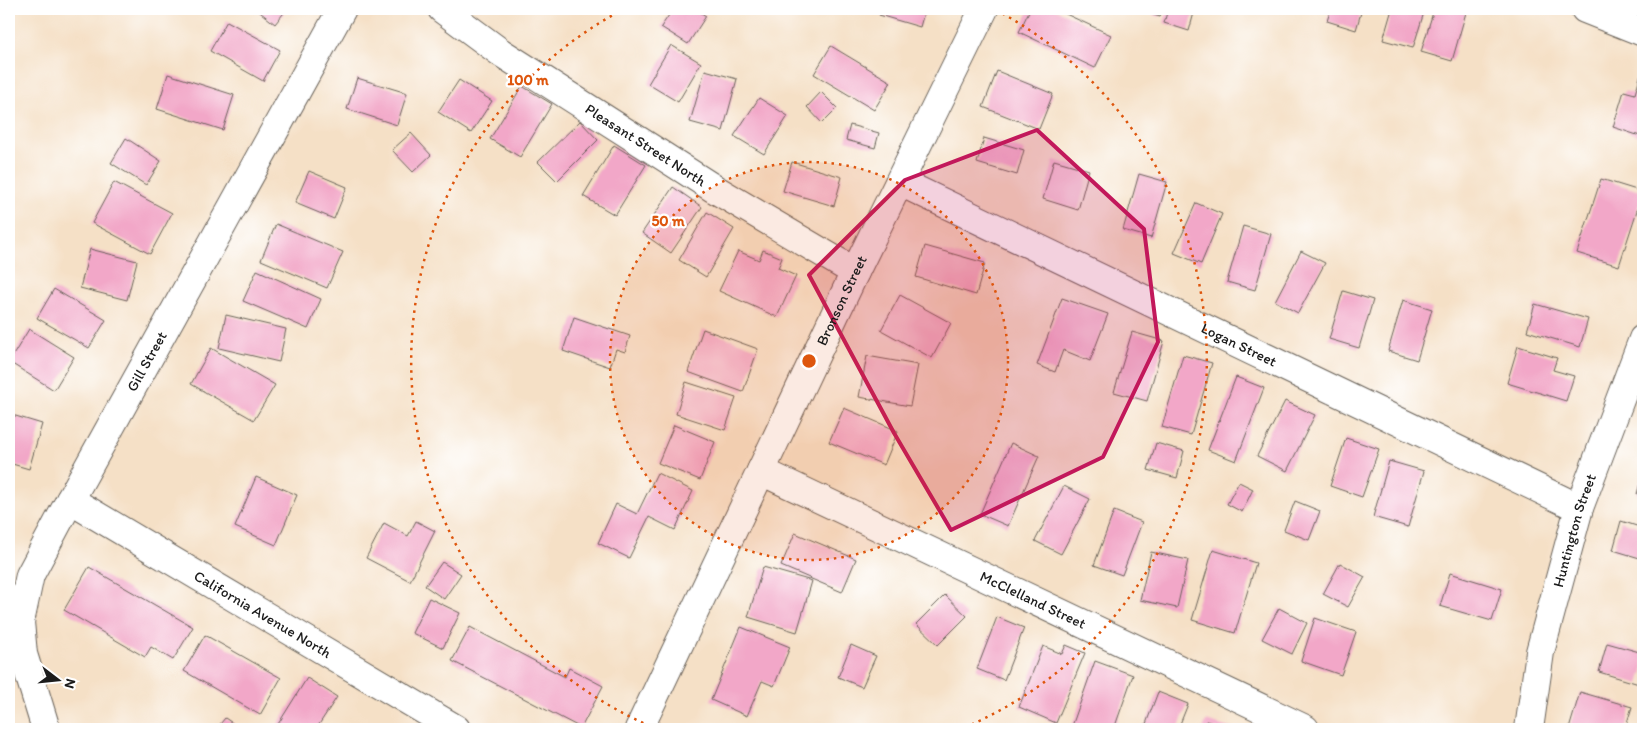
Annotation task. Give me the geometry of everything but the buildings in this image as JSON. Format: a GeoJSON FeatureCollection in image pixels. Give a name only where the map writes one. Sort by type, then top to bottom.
{"type":"FeatureCollection","features":[{"type":"Feature","properties":{"kind":"street","name":"Gill Street"},"geometry":{"type":"LineString","coordinates":[[46,729],[23,654],[20,622],[30,575],[342,9]]}},
{"type":"Feature","properties":{"kind":"street","name":"Pleasant Street North"},"geometry":{"type":"LineString","coordinates":[[442,9],[500,52],[713,188],[854,272]]}},
{"type":"Feature","properties":{"kind":"street","name":"Bronson Street"},"geometry":{"type":"LineString","coordinates":[[639,729],[854,272],[984,9]]}},
{"type":"Feature","properties":{"kind":"street"},"geometry":{"type":"LineString","coordinates":[[1585,9],[1643,32]]}},
{"type":"Feature","properties":{"kind":"street","name":"Logan Street"},"geometry":{"type":"LineString","coordinates":[[900,182],[1579,508]]}},
{"type":"Feature","properties":{"kind":"street","name":"Huntington Street"},"geometry":{"type":"LineString","coordinates":[[1529,729],[1540,652],[1579,508],[1643,339]]}},
{"type":"Feature","properties":{"kind":"street","name":"McClelland Street"},"geometry":{"type":"LineString","coordinates":[[761,471],[1305,729]]}},
{"type":"Feature","properties":{"kind":"street","name":"California Avenue North"},"geometry":{"type":"LineString","coordinates":[[70,500],[456,729]]}},
{"type":"Feature","properties":{"kind":"highlighted area"},"geometry":{"type":"Polygon","coordinates":[[[1037,130],[1144,229],[1158,342],[1103,457],[951,530],[894,433],[809,275],[905,180],[1037,130]]]}}]}
